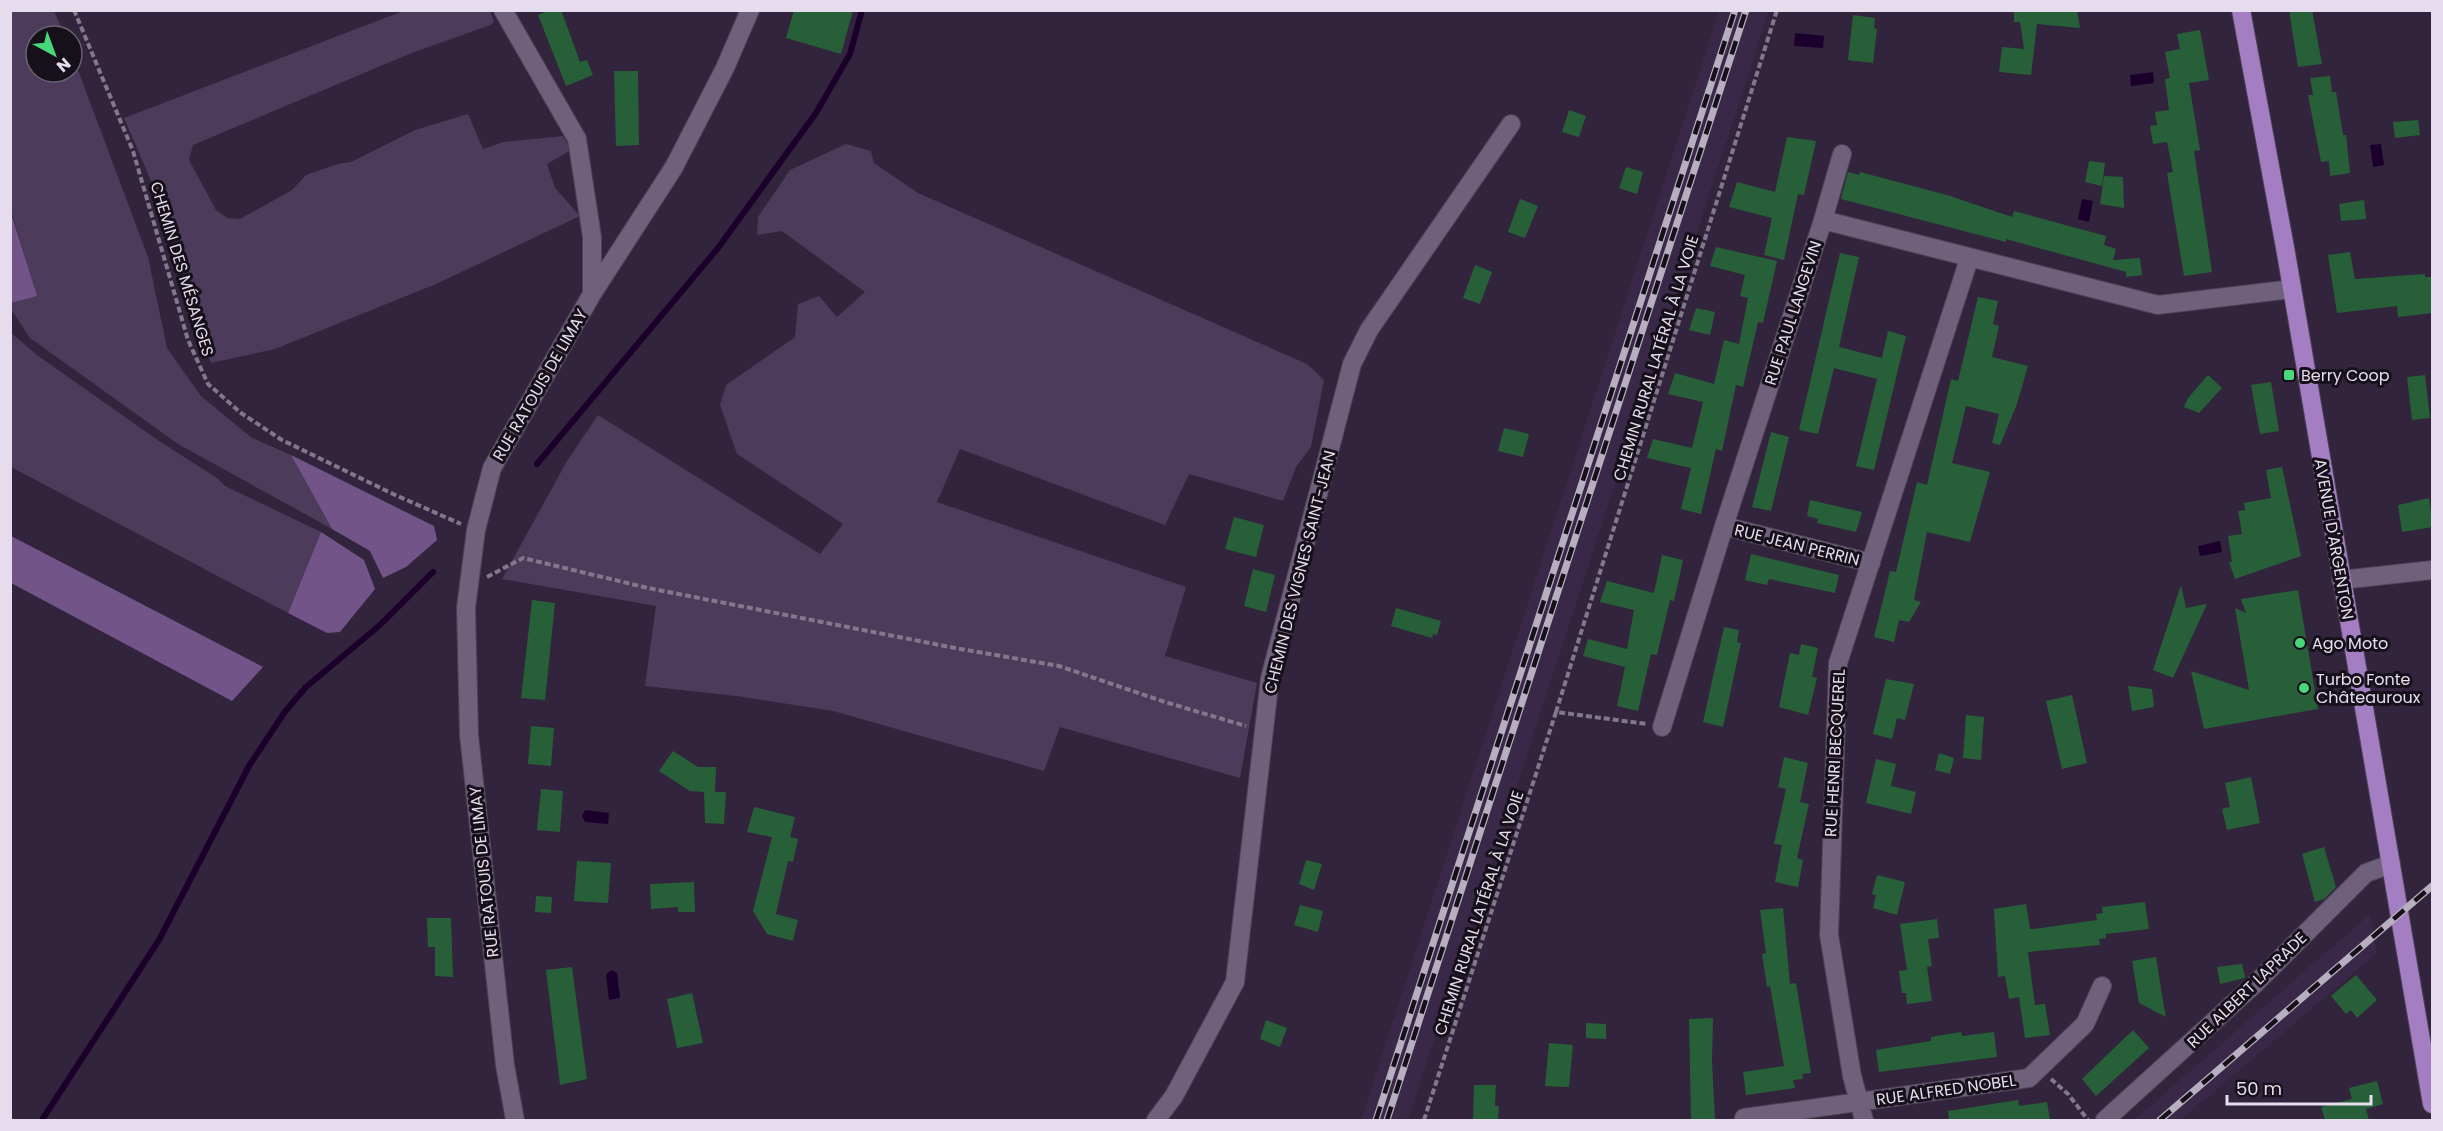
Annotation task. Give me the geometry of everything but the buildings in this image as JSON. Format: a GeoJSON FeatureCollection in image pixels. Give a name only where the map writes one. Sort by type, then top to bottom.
{"type":"FeatureCollection","features":[{"type":"Feature","properties":{"kind":"main road","name":"AVENUE D'ARGENTON"},"geometry":{"type":"LineString","coordinates":[[2241,10],[2292,289],[2391,864],[2425,1028],[2433,1104]]}},
{"type":"Feature","properties":{"kind":"street"},"geometry":{"type":"LineString","coordinates":[[503,10],[577,139],[592,237],[592,294]]}},
{"type":"Feature","properties":{"kind":"street","name":"RUE RATOUIS DE LIMAY"},"geometry":{"type":"LineString","coordinates":[[515,1120],[505,1065],[469,735],[466,608],[476,530],[492,468],[592,294],[674,167],[725,68],[750,10]]}},
{"type":"Feature","properties":{"kind":"street","name":"CHEMIN DES VIGNES SAINT-JEAN"},"geometry":{"type":"LineString","coordinates":[[1156,1120],[1174,1096],[1235,982],[1270,678],[1352,364],[1369,330],[1511,124]]}},
{"type":"Feature","properties":{"kind":"street"},"geometry":{"type":"LineString","coordinates":[[1823,220],[1842,154]]}},
{"type":"Feature","properties":{"kind":"street","name":"RUE PAUL LANGEVIN"},"geometry":{"type":"LineString","coordinates":[[1662,727],[1823,220],[1969,259],[2158,305],[2292,289]]}},
{"type":"Feature","properties":{"kind":"street","name":"RUE HENRI BECQUEREL"},"geometry":{"type":"LineString","coordinates":[[1864,1120],[1861,1102],[1852,1076],[1829,935],[1828,900],[1838,663],[1969,259]]}},
{"type":"Feature","properties":{"kind":"street","name":"RUE JEAN PERRIN"},"geometry":{"type":"LineString","coordinates":[[1724,526],[1870,563]]}},
{"type":"Feature","properties":{"kind":"street"},"geometry":{"type":"LineString","coordinates":[[2341,580],[2433,570]]}},
{"type":"Feature","properties":{"kind":"street","name":"RUE ALBERT LAPRADE"},"geometry":{"type":"LineString","coordinates":[[2105,1120],[2256,983],[2366,873],[2391,864]]}},
{"type":"Feature","properties":{"kind":"street","name":"RUE ALFRED NOBEL"},"geometry":{"type":"LineString","coordinates":[[1744,1118],[2029,1078],[2085,1024],[2102,986]]}},
{"type":"Feature","properties":{"kind":"path","name":"CHEMIN DES MÉSANGES"},"geometry":{"type":"LineString","coordinates":[[74,10],[133,151],[188,340],[208,384],[241,413],[282,440],[393,494],[476,530]]}},
{"type":"Feature","properties":{"kind":"path","name":"CHEMIN RURAL LATÉRAL À LA VOIE"},"geometry":{"type":"LineString","coordinates":[[1424,1120],[1556,712],[1777,10]]}},
{"type":"Feature","properties":{"kind":"path"},"geometry":{"type":"LineString","coordinates":[[468,588],[523,558],[648,588],[1059,666],[1264,732]]}},
{"type":"Feature","properties":{"kind":"path"},"geometry":{"type":"LineString","coordinates":[[1556,712],[1662,727]]}},
{"type":"Feature","properties":{"kind":"path"},"geometry":{"type":"LineString","coordinates":[[2040,1069],[2068,1094],[2088,1120]]}},
{"type":"Feature","properties":{"kind":"shaded area"},"geometry":{"type":"Polygon","coordinates":[[[11,11],[54,11],[60,24],[24,24],[24,84],[83,84],[148,257],[167,348],[201,396],[252,438],[291,455],[332,529],[178,444],[30,338],[11,309],[10,303],[36,296],[11,210],[11,11]]]}},
{"type":"Feature","properties":{"kind":"shaded area"},"geometry":{"type":"Polygon","coordinates":[[[403,11],[490,11],[494,21],[491,25],[414,52],[193,145],[189,160],[216,210],[227,218],[240,219],[292,190],[306,175],[341,163],[351,162],[415,130],[468,114],[483,149],[503,142],[563,136],[571,150],[547,164],[555,188],[580,216],[436,284],[275,349],[211,363],[159,199],[124,118],[403,11]]]}},
{"type":"Feature","properties":{"kind":"shaded area"},"geometry":{"type":"Polygon","coordinates":[[[1719,11],[1769,11],[1408,1120],[1361,1120],[1719,11]]]}},
{"type":"Feature","properties":{"kind":"shaded area"},"geometry":{"type":"Polygon","coordinates":[[[1795,33],[1824,36],[1823,48],[1794,46],[1795,33]]]}},
{"type":"Feature","properties":{"kind":"shaded area"},"geometry":{"type":"Polygon","coordinates":[[[2153,72],[2154,83],[2131,86],[2130,75],[2153,72]]]}},
{"type":"Feature","properties":{"kind":"shaded area"},"geometry":{"type":"Polygon","coordinates":[[[846,144],[871,151],[874,163],[918,193],[1307,364],[1324,380],[1311,447],[1296,467],[1283,501],[1189,474],[1165,525],[960,449],[937,502],[1186,587],[1165,656],[1257,683],[1240,778],[1060,727],[1044,771],[833,711],[736,696],[645,686],[656,606],[502,579],[567,461],[598,415],[820,554],[843,524],[737,454],[720,405],[726,385],[795,337],[798,304],[819,296],[837,317],[865,292],[782,231],[757,235],[758,217],[790,170],[846,144]]]}},
{"type":"Feature","properties":{"kind":"shaded area"},"geometry":{"type":"Polygon","coordinates":[[[2381,144],[2384,165],[2373,167],[2370,145],[2381,144]]]}},
{"type":"Feature","properties":{"kind":"shaded area"},"geometry":{"type":"Polygon","coordinates":[[[2082,199],[2093,201],[2089,222],[2078,219],[2082,199]]]}},
{"type":"Feature","properties":{"kind":"shaded area"},"geometry":{"type":"Polygon","coordinates":[[[10,210],[37,296],[11,303],[10,303],[10,210]]]}},
{"type":"Feature","properties":{"kind":"shaded area"},"geometry":{"type":"Polygon","coordinates":[[[10,332],[37,355],[159,441],[217,478],[225,486],[321,532],[288,613],[11,467],[10,332]]]}},
{"type":"Feature","properties":{"kind":"shaded area"},"geometry":{"type":"Polygon","coordinates":[[[291,455],[434,526],[437,540],[406,567],[383,578],[370,551],[332,529],[291,455]]]}},
{"type":"Feature","properties":{"kind":"shaded area"},"geometry":{"type":"Polygon","coordinates":[[[321,532],[364,560],[375,589],[340,632],[327,633],[288,613],[321,532]]]}},
{"type":"Feature","properties":{"kind":"shaded area"},"geometry":{"type":"Polygon","coordinates":[[[10,536],[263,667],[232,701],[11,583],[10,536]]]}},
{"type":"Feature","properties":{"kind":"shaded area"},"geometry":{"type":"Polygon","coordinates":[[[2220,541],[2222,552],[2200,556],[2198,546],[2220,541]]]}},
{"type":"Feature","properties":{"kind":"shaded area"},"geometry":{"type":"Polygon","coordinates":[[[585,810],[609,813],[608,824],[585,822],[582,816],[585,810]]]}},
{"type":"Feature","properties":{"kind":"shaded area"},"geometry":{"type":"Polygon","coordinates":[[[2370,914],[2377,953],[2181,1120],[2134,1120],[2370,914]]]}},
{"type":"Feature","properties":{"kind":"shaded area"},"geometry":{"type":"Polygon","coordinates":[[[611,970],[617,973],[620,998],[609,1000],[606,975],[611,970]]]}},
{"type":"Feature","properties":{"kind":"waterway"},"geometry":{"type":"LineString","coordinates":[[537,464],[718,248],[816,113],[850,54],[862,10]]}},
{"type":"Feature","properties":{"kind":"waterway"},"geometry":{"type":"LineString","coordinates":[[42,1120],[159,940],[249,766],[284,713],[306,687],[380,625],[433,572]]}},
{"type":"Feature","properties":{"kind":"railway"},"geometry":{"type":"LineString","coordinates":[[1376,1120],[1735,10]]}},
{"type":"Feature","properties":{"kind":"railway"},"geometry":{"type":"LineString","coordinates":[[1387,1120],[1746,10]]}},
{"type":"Feature","properties":{"kind":"railway"},"geometry":{"type":"LineString","coordinates":[[2160,1120],[2432,886]]}},
{"type":"Feature","properties":{"kind":"place","name":"Berry Coop"},"geometry":{"type":"Point","coordinates":[2289,375]}},
{"type":"Feature","properties":{"kind":"place","name":"Ago Moto"},"geometry":{"type":"Point","coordinates":[2300,643]}},
{"type":"Feature","properties":{"kind":"place","name":"Turbo Fonte Châteauroux"},"geometry":{"type":"Point","coordinates":[2304,688]}}]}
